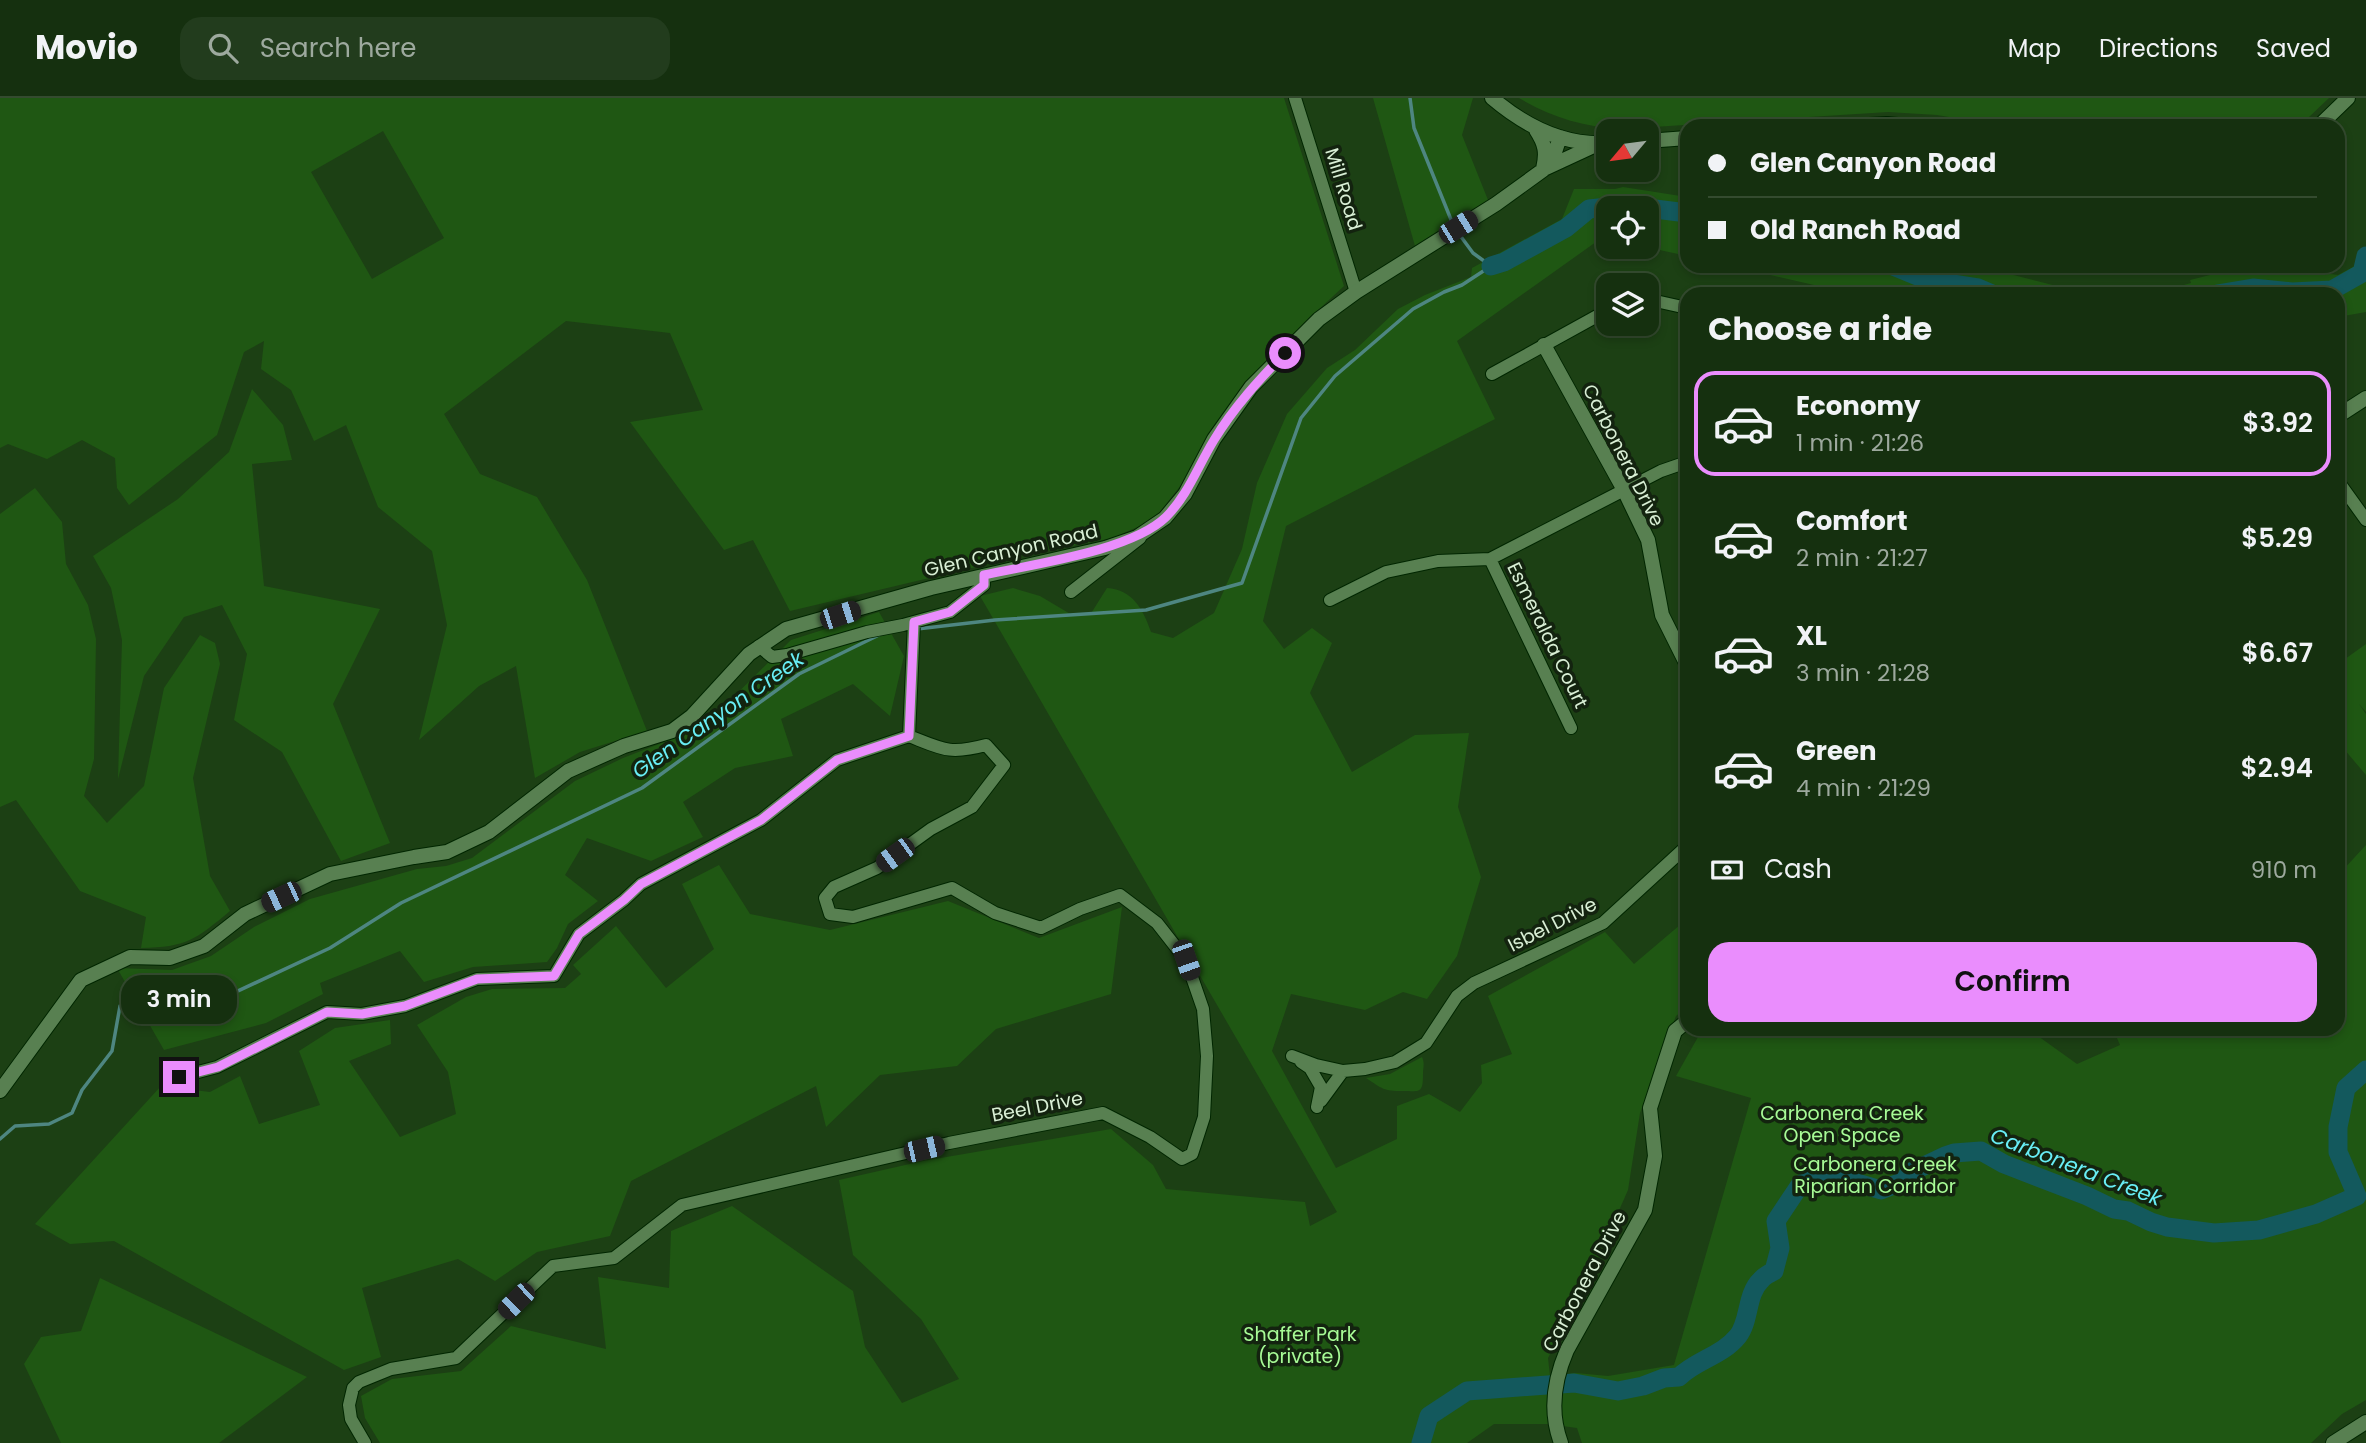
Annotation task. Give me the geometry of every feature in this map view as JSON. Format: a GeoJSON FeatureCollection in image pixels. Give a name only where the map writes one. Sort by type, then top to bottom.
{"type":"FeatureCollection","features":[{"type":"Feature","properties":{"kind":"street","name":"Mill Road"},"geometry":{"type":"LineString","coordinates":[[1295,98],[1356,292]]}},
{"type":"Feature","properties":{"kind":"street"},"geometry":{"type":"LineString","coordinates":[[1492,98],[1536,130],[1596,143]]}},
{"type":"Feature","properties":{"kind":"street"},"geometry":{"type":"LineString","coordinates":[[2326,119],[2348,98]]}},
{"type":"Feature","properties":{"kind":"street"},"geometry":{"type":"LineString","coordinates":[[1536,130],[1544,142],[1546,155],[1543,170]]}},
{"type":"Feature","properties":{"kind":"street","name":"Glen Canyon Road"},"geometry":{"type":"LineString","coordinates":[[0,1091],[82,980],[130,957],[170,958],[204,946],[245,914],[330,874],[447,852],[489,832],[568,771],[624,746],[672,731],[692,716],[748,654],[786,629],[931,587],[1105,548],[1137,537],[1165,518],[1185,494],[1214,439],[1251,387],[1320,318],[1356,292],[1496,204],[1543,170],[1554,155],[1560,137]]}},
{"type":"Feature","properties":{"kind":"street"},"geometry":{"type":"LineString","coordinates":[[1659,140],[1680,139]]}},
{"type":"Feature","properties":{"kind":"street"},"geometry":{"type":"LineString","coordinates":[[1543,170],[1596,147]]}},
{"type":"Feature","properties":{"kind":"street"},"geometry":{"type":"LineString","coordinates":[[1659,302],[1680,306]]}},
{"type":"Feature","properties":{"kind":"street"},"geometry":{"type":"LineString","coordinates":[[1492,374],[1596,317]]}},
{"type":"Feature","properties":{"kind":"street","name":"Carbonera Drive"},"geometry":{"type":"LineString","coordinates":[[1545,345],[1624,490],[1648,540],[1662,615],[1680,651]]}},
{"type":"Feature","properties":{"kind":"street"},"geometry":{"type":"LineString","coordinates":[[2345,412],[2366,398]]}},
{"type":"Feature","properties":{"kind":"street"},"geometry":{"type":"LineString","coordinates":[[1330,600],[1386,572],[1438,561],[1490,559],[1661,471],[1680,464]]}},
{"type":"Feature","properties":{"kind":"street"},"geometry":{"type":"LineString","coordinates":[[2345,491],[2366,520]]}},
{"type":"Feature","properties":{"kind":"street"},"geometry":{"type":"LineString","coordinates":[[1071,592],[1165,518]]}},
{"type":"Feature","properties":{"kind":"street","name":"Esmeralda Court"},"geometry":{"type":"LineString","coordinates":[[1490,559],[1571,728]]}},
{"type":"Feature","properties":{"kind":"street"},"geometry":{"type":"LineString","coordinates":[[759,646],[772,657],[867,632],[911,627],[950,612],[984,585],[984,575]]}},
{"type":"Feature","properties":{"kind":"street"},"geometry":{"type":"LineString","coordinates":[[179,1077],[218,1067],[327,1012],[362,1014],[405,1006],[477,979],[554,976],[579,934],[641,884],[761,820],[837,760],[909,736],[911,627]]}},
{"type":"Feature","properties":{"kind":"street","name":"Beel Drive"},"geometry":{"type":"LineString","coordinates":[[365,1443],[351,1419],[349,1405],[353,1388],[359,1382],[391,1369],[456,1358],[553,1266],[614,1258],[682,1205],[949,1143],[1102,1113],[1150,1137],[1171,1154],[1182,1159],[1192,1154],[1205,1117],[1207,1056],[1203,1009],[1186,960],[1157,923],[1120,895],[1080,909],[1041,928],[995,913],[952,888],[853,917],[830,914],[825,898],[834,887],[877,868],[932,829],[972,807],[1004,765],[986,745],[968,750],[946,751],[909,736]]}},
{"type":"Feature","properties":{"kind":"street","name":"Isbel Drive"},"geometry":{"type":"LineString","coordinates":[[1343,1071],[1395,1062],[1426,1043],[1457,996],[1474,983],[1603,923],[1680,852]]}},
{"type":"Feature","properties":{"kind":"street","name":"Carbonera Drive"},"geometry":{"type":"LineString","coordinates":[[1561,1443],[1553,1413],[1558,1371],[1645,1210],[1656,1156],[1650,1108],[1675,1031],[1680,1027]]}},
{"type":"Feature","properties":{"kind":"street"},"geometry":{"type":"LineString","coordinates":[[1292,1056],[1316,1065],[1343,1071],[1317,1107],[1321,1087],[1310,1068],[1292,1056]]}},
{"type":"Feature","properties":{"kind":"street"},"geometry":{"type":"LineString","coordinates":[[2333,1443],[2366,1422]]}},
{"type":"Feature","properties":{"kind":"green space"},"geometry":{"type":"Polygon","coordinates":[[[0,98],[1284,98],[1344,286],[1244,389],[1185,480],[1159,513],[1142,525],[1113,538],[1031,554],[790,611],[753,540],[724,550],[630,422],[703,410],[670,333],[566,321],[444,414],[480,474],[537,497],[587,580],[647,731],[580,752],[535,778],[516,666],[479,686],[419,740],[447,625],[432,551],[378,507],[346,425],[314,441],[291,390],[261,369],[264,341],[244,352],[217,435],[129,505],[117,488],[115,458],[82,440],[47,459],[8,444],[0,448],[0,98]],[[383,131],[311,172],[372,279],[444,238],[383,131]]]}},
{"type":"Feature","properties":{"kind":"green space"},"geometry":{"type":"Polygon","coordinates":[[[1373,98],[1473,98],[1462,135],[1488,200],[1415,246],[1373,98]]]}},
{"type":"Feature","properties":{"kind":"green space"},"geometry":{"type":"Polygon","coordinates":[[[1519,98],[2329,98],[2305,119],[1961,119],[1888,112],[1778,119],[1680,119],[1680,125],[1659,127],[1659,119],[1596,119],[1596,126],[1568,120],[1519,98]]]}},
{"type":"Feature","properties":{"kind":"green space"},"geometry":{"type":"Polygon","coordinates":[[[1623,187],[1680,196],[1680,254],[1659,250],[1659,196],[1596,196],[1596,242],[1457,341],[1495,419],[1286,526],[1263,621],[1284,649],[1312,628],[1332,643],[1310,693],[1352,772],[1415,735],[1469,733],[1458,807],[1481,877],[1457,956],[1427,999],[1403,992],[1365,1010],[1291,994],[1272,1051],[1336,1168],[1397,1139],[1397,1106],[1429,1094],[1460,1112],[1482,1083],[1481,1065],[1512,1054],[1488,996],[1605,932],[1634,964],[1680,925],[1680,1013],[1676,1016],[1640,1113],[1628,1190],[1598,1258],[1548,1358],[1550,1376],[1576,1373],[1608,1376],[1674,1365],[1751,1098],[1676,1076],[1699,1036],[2038,1036],[2077,1064],[2120,1045],[2116,1036],[2345,1036],[2345,868],[2366,845],[2366,1400],[2342,1414],[2311,1443],[1582,1443],[1577,1428],[1548,1424],[1494,1424],[1467,1443],[380,1443],[365,1418],[361,1396],[392,1379],[461,1371],[511,1326],[606,1349],[598,1277],[669,1288],[671,1231],[732,1206],[853,1291],[865,1347],[902,1403],[959,1379],[921,1319],[853,1255],[839,1180],[923,1161],[1111,1129],[1153,1165],[1166,1189],[1305,1202],[1310,1226],[1337,1212],[980,596],[1013,588],[1040,596],[1072,615],[1090,615],[1107,588],[1124,592],[1136,602],[1151,632],[1173,638],[1214,613],[1242,549],[1257,483],[1287,414],[1327,368],[1355,350],[1398,309],[1471,277],[1472,268],[1562,219],[1574,189],[1623,187]]]}},
{"type":"Feature","properties":{"kind":"green space"},"geometry":{"type":"Polygon","coordinates":[[[2366,260],[2366,312],[2345,316],[2345,287],[2176,287],[2191,283],[2190,280],[2218,273],[2338,275],[2366,260]]]}},
{"type":"Feature","properties":{"kind":"green space"},"geometry":{"type":"Polygon","coordinates":[[[1762,273],[2006,273],[2061,287],[1822,287],[1762,273]]]}},
{"type":"Feature","properties":{"kind":"green space"},"geometry":{"type":"Polygon","coordinates":[[[252,389],[283,425],[292,460],[252,464],[264,586],[380,609],[333,704],[390,843],[341,861],[282,752],[234,720],[247,654],[222,605],[184,617],[144,676],[118,779],[122,640],[111,588],[93,556],[178,499],[229,452],[252,389]]]}},
{"type":"Feature","properties":{"kind":"green space"},"geometry":{"type":"Polygon","coordinates":[[[35,488],[62,522],[66,564],[88,605],[96,639],[94,759],[84,796],[107,823],[144,786],[164,688],[200,635],[215,643],[220,664],[193,778],[210,876],[230,911],[199,935],[180,944],[141,948],[146,917],[80,891],[16,800],[0,807],[0,514],[35,488]]]}},
{"type":"Feature","properties":{"kind":"green space"},"geometry":{"type":"Polygon","coordinates":[[[879,612],[904,656],[890,716],[853,684],[781,719],[793,756],[735,768],[683,802],[703,837],[651,861],[587,838],[565,875],[598,901],[568,924],[547,962],[473,967],[424,982],[400,951],[320,983],[323,994],[266,1023],[164,1050],[117,968],[172,970],[211,956],[254,927],[310,899],[417,869],[446,866],[472,858],[575,781],[623,758],[703,727],[791,640],[879,612]]]}},
{"type":"Feature","properties":{"kind":"green space"},"geometry":{"type":"Polygon","coordinates":[[[2366,644],[2366,712],[2359,704],[2366,714],[2366,775],[2345,750],[2345,659],[2366,644]]]}},
{"type":"Feature","properties":{"kind":"green space"},"geometry":{"type":"Polygon","coordinates":[[[719,865],[750,914],[830,930],[948,901],[1039,938],[1122,907],[1111,994],[996,1029],[957,1066],[880,1075],[826,1127],[816,1086],[631,1181],[610,1236],[537,1252],[495,1281],[458,1259],[362,1288],[381,1357],[344,1370],[114,1241],[70,1244],[35,1224],[161,1086],[210,1092],[240,1076],[259,1124],[320,1105],[299,1051],[335,1028],[390,1020],[391,1044],[349,1061],[400,1137],[456,1114],[448,1072],[417,1025],[466,997],[492,989],[565,988],[581,974],[573,965],[616,926],[666,988],[714,949],[682,884],[719,865]]]}},
{"type":"Feature","properties":{"kind":"green space"},"geometry":{"type":"Polygon","coordinates":[[[1422,1057],[1423,1080],[1419,1090],[1387,1090],[1366,1078],[1390,1074],[1422,1057]]]}},
{"type":"Feature","properties":{"kind":"green space"},"geometry":{"type":"Polygon","coordinates":[[[100,1278],[307,1377],[219,1443],[61,1443],[24,1364],[41,1337],[81,1331],[100,1278]]]}},
{"type":"Feature","properties":{"kind":"waterway"},"geometry":{"type":"LineString","coordinates":[[1410,98],[1414,128],[1454,227]]}},
{"type":"Feature","properties":{"kind":"waterway"},"geometry":{"type":"LineString","coordinates":[[1491,266],[1504,262],[1566,228],[1589,209],[1636,204],[1680,212]]}},
{"type":"Feature","properties":{"kind":"waterway","name":"Glen Canyon Creek"},"geometry":{"type":"LineString","coordinates":[[917,629],[995,620],[1146,610],[1242,583],[1301,418],[1335,376],[1413,309],[1462,285],[1491,266],[1473,253],[1459,234]]}},
{"type":"Feature","properties":{"kind":"waterway"},"geometry":{"type":"LineString","coordinates":[[2337,287],[2362,273],[2366,256]]}},
{"type":"Feature","properties":{"kind":"waterway"},"geometry":{"type":"LineString","coordinates":[[1910,273],[1927,280],[1972,287]]}},
{"type":"Feature","properties":{"kind":"waterway","name":"Glen Canyon Creek"},"geometry":{"type":"LineString","coordinates":[[0,1139],[15,1126],[49,1124],[72,1113],[82,1090],[112,1051],[120,1006],[171,1008],[180,1018],[330,948],[401,903],[642,788],[799,674],[879,635]]}},
{"type":"Feature","properties":{"kind":"waterway","name":"Carbonera Creek"},"geometry":{"type":"LineString","coordinates":[[1421,1443],[1429,1416],[1467,1391],[1574,1383],[1618,1391],[1664,1378],[1679,1377],[1732,1343],[1745,1323],[1756,1286],[1774,1271],[1780,1248],[1776,1221],[1800,1185],[1824,1173],[1881,1190],[1904,1181],[1909,1173],[1945,1156],[1981,1151],[2004,1164],[2114,1209],[2128,1211],[2167,1227],[2214,1233],[2259,1230],[2316,1214],[2357,1196],[2338,1152],[2338,1127],[2346,1088],[2366,1070]]}},
{"type":"Feature","properties":{"kind":"route"},"geometry":{"type":"LineString","coordinates":[[179,1077],[218,1067],[327,1012],[362,1014],[405,1006],[477,979],[554,976],[579,934],[641,884],[761,820],[837,760],[909,736],[914,622],[950,612],[984,585],[984,575],[1105,548],[1137,537],[1165,518],[1185,494],[1214,439],[1251,387],[1285,353]]}},
{"type":"Feature","properties":{"kind":"park label","name":"Carbonera Creek Open Space"},"geometry":{"type":"Point","coordinates":[1842,1124]}},
{"type":"Feature","properties":{"kind":"park label","name":"Carbonera Creek Riparian Corridor"},"geometry":{"type":"Point","coordinates":[1875,1175]}},
{"type":"Feature","properties":{"kind":"park label","name":"Shaffer Park (private)"},"geometry":{"type":"Point","coordinates":[1300,1345]}}]}
